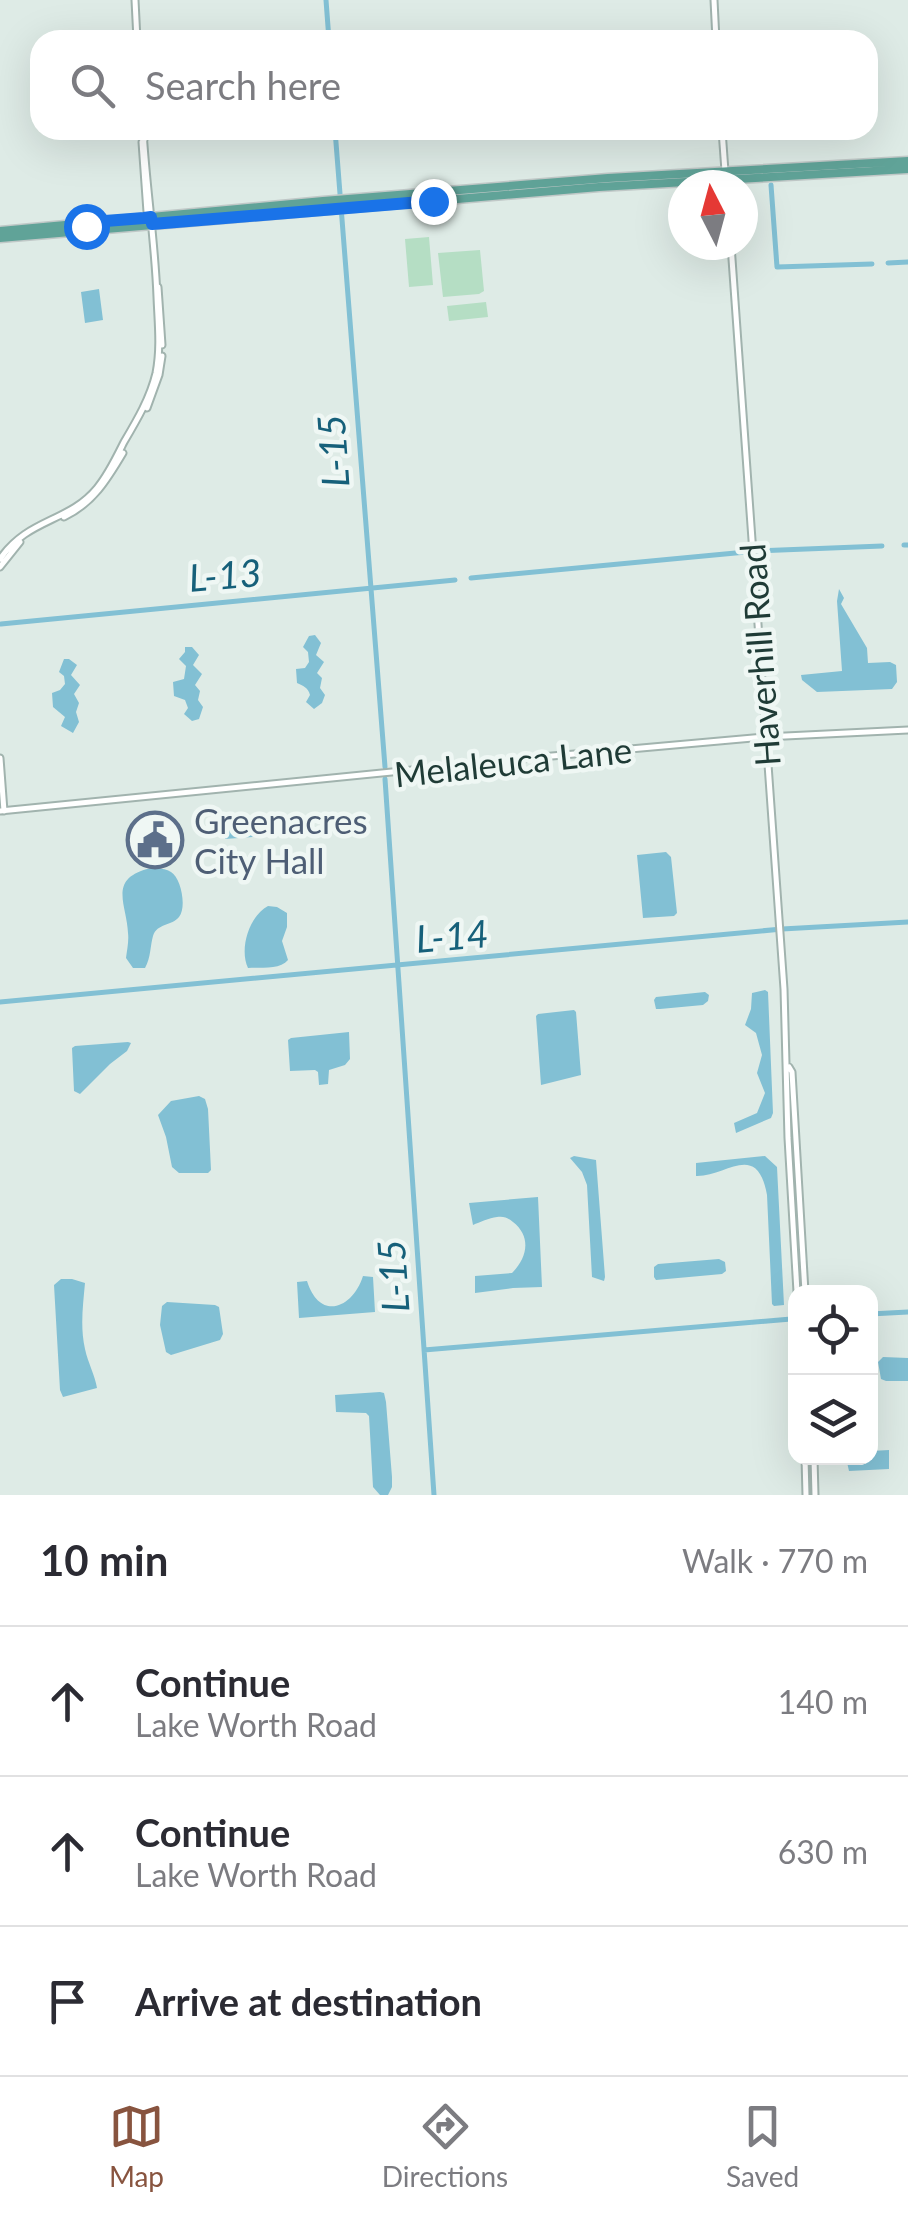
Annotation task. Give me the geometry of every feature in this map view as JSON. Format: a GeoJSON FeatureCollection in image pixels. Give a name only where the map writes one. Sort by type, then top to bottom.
{"type":"FeatureCollection","features":[{"type":"Feature","properties":{"kind":"main road"},"geometry":{"type":"LineString","coordinates":[[758,175],[908,162]]}},
{"type":"Feature","properties":{"kind":"main road"},"geometry":{"type":"LineString","coordinates":[[758,176],[908,169]]}},
{"type":"Feature","properties":{"kind":"main road"},"geometry":{"type":"LineString","coordinates":[[638,184],[654,175]]}},
{"type":"Feature","properties":{"kind":"main road"},"geometry":{"type":"LineString","coordinates":[[0,234],[406,195],[668,176]]}},
{"type":"Feature","properties":{"kind":"main road"},"geometry":{"type":"LineString","coordinates":[[347,203],[369,206],[668,182]]}},
{"type":"Feature","properties":{"kind":"main road"},"geometry":{"type":"LineString","coordinates":[[441,200],[480,190]]}},
{"type":"Feature","properties":{"kind":"main road"},"geometry":{"type":"LineString","coordinates":[[369,206],[376,200],[406,195]]}},
{"type":"Feature","properties":{"kind":"main road"},"geometry":{"type":"LineString","coordinates":[[0,234],[14,237],[92,222],[242,216],[322,201],[334,204]]}},
{"type":"Feature","properties":{"kind":"street"},"geometry":{"type":"LineString","coordinates":[[134,0],[136,30]]}},
{"type":"Feature","properties":{"kind":"street"},"geometry":{"type":"LineString","coordinates":[[714,0],[716,30]]}},
{"type":"Feature","properties":{"kind":"street"},"geometry":{"type":"LineString","coordinates":[[0,563],[28,535],[75,512],[103,486],[145,412],[159,376],[163,336],[147,213],[144,140]]}},
{"type":"Feature","properties":{"kind":"street"},"geometry":{"type":"LineString","coordinates":[[723,140],[725,170]]}},
{"type":"Feature","properties":{"kind":"street","name":"Haverhill Road"},"geometry":{"type":"LineString","coordinates":[[732,260],[779,919],[797,1285]]}},
{"type":"Feature","properties":{"kind":"street","name":"Melaleuca Lane"},"geometry":{"type":"LineString","coordinates":[[2,811],[552,756],[765,737],[908,730]]}},
{"type":"Feature","properties":{"kind":"street"},"geometry":{"type":"LineString","coordinates":[[0,758],[2,811]]}},
{"type":"Feature","properties":{"kind":"street","name":"Haverhill Road"},"geometry":{"type":"LineString","coordinates":[[788,1066],[793,1084],[805,1285]]}},
{"type":"Feature","properties":{"kind":"street"},"geometry":{"type":"LineString","coordinates":[[805,1465],[806,1495]]}},
{"type":"Feature","properties":{"kind":"street"},"geometry":{"type":"LineString","coordinates":[[814,1465],[815,1495]]}},
{"type":"Feature","properties":{"kind":"green space"},"geometry":{"type":"Polygon","coordinates":[[[429,237],[433,285],[409,287],[405,239],[429,237]]]}},
{"type":"Feature","properties":{"kind":"green space"},"geometry":{"type":"Polygon","coordinates":[[[480,250],[484,291],[443,297],[438,253],[480,250]]]}},
{"type":"Feature","properties":{"kind":"green space"},"geometry":{"type":"Polygon","coordinates":[[[486,302],[488,317],[449,321],[447,306],[486,302]]]}},
{"type":"Feature","properties":{"kind":"water"},"geometry":{"type":"Polygon","coordinates":[[[99,289],[103,320],[85,323],[81,292],[99,289]]]}},
{"type":"Feature","properties":{"kind":"water"},"geometry":{"type":"Polygon","coordinates":[[[839,589],[844,598],[841,604],[867,648],[868,663],[896,665],[897,682],[892,689],[817,692],[802,680],[801,675],[842,671],[839,589]]]}},
{"type":"Feature","properties":{"kind":"water"},"geometry":{"type":"Polygon","coordinates":[[[315,635],[321,643],[316,655],[324,662],[317,673],[325,695],[314,709],[306,702],[308,690],[297,683],[296,669],[305,668],[309,662],[303,647],[309,636],[315,635]]]}},
{"type":"Feature","properties":{"kind":"water"},"geometry":{"type":"Polygon","coordinates":[[[185,647],[192,647],[199,655],[193,665],[202,674],[195,685],[203,707],[199,719],[192,721],[184,714],[188,708],[185,700],[174,696],[173,682],[184,679],[186,666],[179,659],[185,647]]]}},
{"type":"Feature","properties":{"kind":"water"},"geometry":{"type":"Polygon","coordinates":[[[64,659],[77,665],[71,675],[80,685],[74,694],[79,703],[79,722],[73,733],[61,726],[65,717],[53,707],[52,693],[65,684],[59,672],[64,659]]]}},
{"type":"Feature","properties":{"kind":"water"},"geometry":{"type":"Polygon","coordinates":[[[263,820],[265,836],[225,839],[225,823],[263,820]]]}},
{"type":"Feature","properties":{"kind":"water"},"geometry":{"type":"Polygon","coordinates":[[[666,852],[671,857],[677,913],[643,918],[637,855],[666,852]]]}},
{"type":"Feature","properties":{"kind":"water"},"geometry":{"type":"Polygon","coordinates":[[[147,869],[165,869],[175,875],[183,907],[176,920],[155,932],[145,968],[133,968],[126,958],[128,936],[122,895],[127,880],[147,869]]]}},
{"type":"Feature","properties":{"kind":"water"},"geometry":{"type":"Polygon","coordinates":[[[268,906],[287,913],[282,941],[288,960],[275,967],[248,968],[248,934],[256,917],[268,906]]]}},
{"type":"Feature","properties":{"kind":"water"},"geometry":{"type":"Polygon","coordinates":[[[765,990],[773,1113],[771,1118],[736,1133],[734,1123],[757,1113],[765,1093],[757,1073],[762,1055],[756,1033],[745,1025],[752,993],[765,990]]]}},
{"type":"Feature","properties":{"kind":"water"},"geometry":{"type":"Polygon","coordinates":[[[705,992],[709,995],[703,1005],[656,1009],[656,997],[705,992]]]}},
{"type":"Feature","properties":{"kind":"water"},"geometry":{"type":"Polygon","coordinates":[[[574,1010],[581,1075],[541,1085],[536,1016],[574,1010]]]}},
{"type":"Feature","properties":{"kind":"water"},"geometry":{"type":"Polygon","coordinates":[[[349,1032],[350,1059],[329,1070],[328,1084],[319,1085],[315,1070],[290,1071],[291,1038],[349,1032]]]}},
{"type":"Feature","properties":{"kind":"water"},"geometry":{"type":"Polygon","coordinates":[[[131,1043],[127,1051],[80,1094],[74,1091],[72,1048],[131,1043]]]}},
{"type":"Feature","properties":{"kind":"water"},"geometry":{"type":"Polygon","coordinates":[[[199,1096],[205,1099],[208,1109],[211,1170],[179,1173],[172,1167],[158,1115],[171,1101],[199,1096]]]}},
{"type":"Feature","properties":{"kind":"water"},"geometry":{"type":"Polygon","coordinates":[[[765,1156],[777,1167],[784,1305],[774,1306],[767,1195],[762,1178],[748,1165],[696,1176],[696,1163],[765,1156]]]}},
{"type":"Feature","properties":{"kind":"water"},"geometry":{"type":"Polygon","coordinates":[[[570,1158],[596,1160],[604,1281],[592,1277],[587,1185],[570,1158]]]}},
{"type":"Feature","properties":{"kind":"water"},"geometry":{"type":"Polygon","coordinates":[[[538,1197],[542,1287],[475,1293],[475,1276],[512,1273],[524,1254],[525,1241],[519,1228],[506,1218],[473,1225],[469,1203],[538,1197]]]}},
{"type":"Feature","properties":{"kind":"water"},"geometry":{"type":"Polygon","coordinates":[[[719,1259],[725,1262],[726,1271],[722,1274],[656,1280],[654,1277],[658,1264],[719,1259]]]}},
{"type":"Feature","properties":{"kind":"water"},"geometry":{"type":"Polygon","coordinates":[[[363,1276],[373,1277],[375,1312],[299,1318],[297,1282],[307,1281],[320,1302],[336,1306],[352,1296],[363,1276]]]}},
{"type":"Feature","properties":{"kind":"water"},"geometry":{"type":"Polygon","coordinates":[[[61,1279],[85,1283],[83,1341],[97,1388],[63,1397],[54,1285],[61,1279]]]}},
{"type":"Feature","properties":{"kind":"water"},"geometry":{"type":"Polygon","coordinates":[[[167,1302],[219,1307],[223,1334],[220,1340],[171,1355],[166,1352],[160,1325],[162,1306],[167,1302]]]}},
{"type":"Feature","properties":{"kind":"water"},"geometry":{"type":"Polygon","coordinates":[[[883,1357],[908,1358],[908,1381],[881,1379],[878,1362],[883,1357]]]}},
{"type":"Feature","properties":{"kind":"water"},"geometry":{"type":"Polygon","coordinates":[[[380,1392],[386,1402],[392,1477],[388,1495],[380,1495],[373,1487],[369,1416],[336,1412],[335,1395],[380,1392]]]}},
{"type":"Feature","properties":{"kind":"water"},"geometry":{"type":"Polygon","coordinates":[[[889,1450],[889,1469],[849,1471],[848,1465],[878,1465],[878,1451],[889,1450]]]}},
{"type":"Feature","properties":{"kind":"waterway","name":"L-15"},"geometry":{"type":"LineString","coordinates":[[326,0],[328,30]]}},
{"type":"Feature","properties":{"kind":"waterway","name":"L-15"},"geometry":{"type":"LineString","coordinates":[[336,140],[385,767]]}},
{"type":"Feature","properties":{"kind":"waterway"},"geometry":{"type":"LineString","coordinates":[[771,185],[777,267],[872,264]]}},
{"type":"Feature","properties":{"kind":"waterway"},"geometry":{"type":"LineString","coordinates":[[888,263],[908,262]]}},
{"type":"Feature","properties":{"kind":"waterway","name":"L-13"},"geometry":{"type":"LineString","coordinates":[[758,551],[882,546]]}},
{"type":"Feature","properties":{"kind":"waterway","name":"L-13"},"geometry":{"type":"LineString","coordinates":[[471,578],[746,552]]}},
{"type":"Feature","properties":{"kind":"waterway","name":"L-13"},"geometry":{"type":"LineString","coordinates":[[1,624],[455,580]]}},
{"type":"Feature","properties":{"kind":"waterway","name":"L-15"},"geometry":{"type":"LineString","coordinates":[[385,779],[434,1495]]}},
{"type":"Feature","properties":{"kind":"waterway","name":"L-14"},"geometry":{"type":"LineString","coordinates":[[0,1002],[782,929],[908,922]]}},
{"type":"Feature","properties":{"kind":"waterway","name":"L-15"},"geometry":{"type":"LineString","coordinates":[[878,1314],[908,1312]]}},
{"type":"Feature","properties":{"kind":"waterway","name":"L-15"},"geometry":{"type":"LineString","coordinates":[[424,1350],[788,1319]]}},
{"type":"Feature","properties":{"kind":"place","name":"Greenacres City Hall"},"geometry":{"type":"Point","coordinates":[155,840]}},
{"type":"Feature","properties":{"kind":"route"},"geometry":{"type":"LineString","coordinates":[[86,226],[92,222],[151,217],[152,224],[433,201]]}}]}
